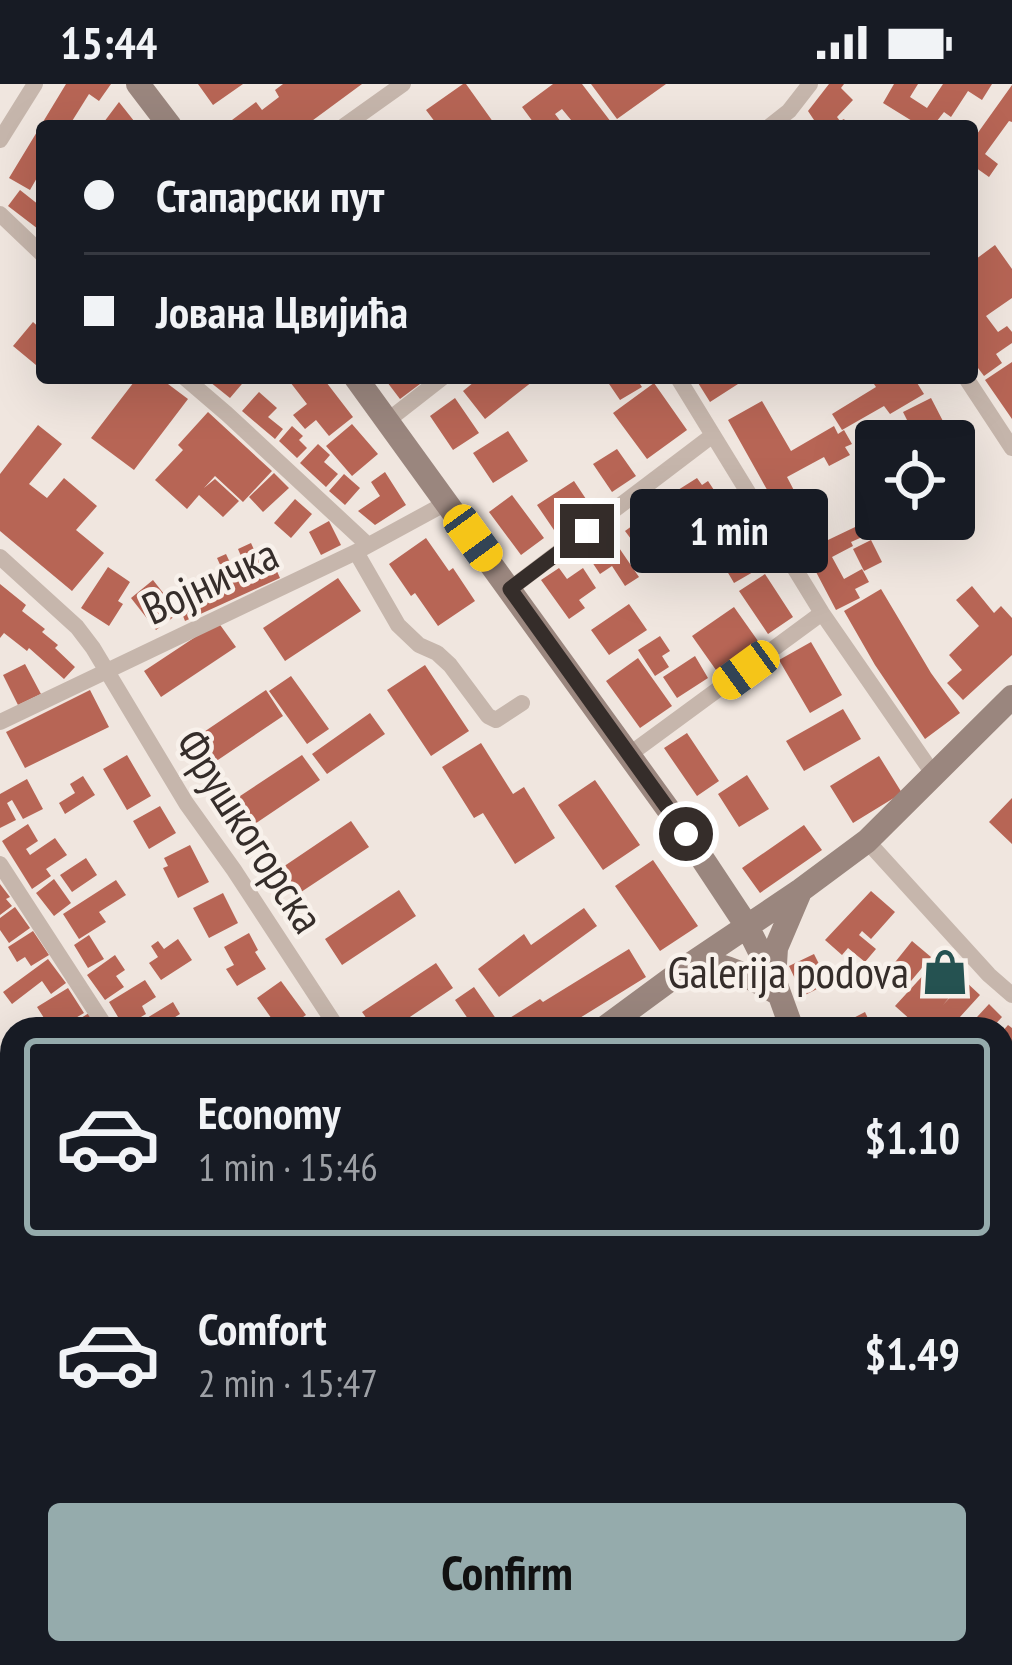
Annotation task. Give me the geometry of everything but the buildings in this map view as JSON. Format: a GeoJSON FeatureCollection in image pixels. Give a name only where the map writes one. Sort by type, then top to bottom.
{"type":"FeatureCollection","features":[{"type":"Feature","properties":{"kind":"main road"},"geometry":{"type":"LineString","coordinates":[[139,84],[166,120]]}},
{"type":"Feature","properties":{"kind":"main road"},"geometry":{"type":"LineString","coordinates":[[360,384],[630,754],[747,926],[788,1017]]}},
{"type":"Feature","properties":{"kind":"main road"},"geometry":{"type":"LineString","coordinates":[[620,1017],[867,841],[1012,698]]}},
{"type":"Feature","properties":{"kind":"main road"},"geometry":{"type":"LineString","coordinates":[[777,988],[776,948],[801,890]]}},
{"type":"Feature","properties":{"kind":"main road"},"geometry":{"type":"LineString","coordinates":[[694,962],[739,970],[777,988]]}},
{"type":"Feature","properties":{"kind":"street"},"geometry":{"type":"LineString","coordinates":[[0,140],[35,84]]}},
{"type":"Feature","properties":{"kind":"street"},"geometry":{"type":"LineString","coordinates":[[352,120],[403,84]]}},
{"type":"Feature","properties":{"kind":"street"},"geometry":{"type":"LineString","coordinates":[[794,119],[810,84]]}},
{"type":"Feature","properties":{"kind":"street"},"geometry":{"type":"LineString","coordinates":[[0,214],[36,248]]}},
{"type":"Feature","properties":{"kind":"street"},"geometry":{"type":"LineString","coordinates":[[191,384],[227,413],[362,548],[398,626],[450,665],[488,716],[496,720],[522,704]]}},
{"type":"Feature","properties":{"kind":"street"},"geometry":{"type":"LineString","coordinates":[[387,421],[434,384]]}},
{"type":"Feature","properties":{"kind":"street"},"geometry":{"type":"LineString","coordinates":[[682,384],[822,613],[934,775]]}},
{"type":"Feature","properties":{"kind":"street"},"geometry":{"type":"LineString","coordinates":[[970,384],[1012,448]]}},
{"type":"Feature","properties":{"kind":"street"},"geometry":{"type":"LineString","coordinates":[[510,589],[713,435]]}},
{"type":"Feature","properties":{"kind":"street","name":"Војничка"},"geometry":{"type":"LineString","coordinates":[[0,722],[448,502]]}},
{"type":"Feature","properties":{"kind":"street","name":"Фрушкогорска"},"geometry":{"type":"LineString","coordinates":[[0,557],[77,627],[330,1017]]}},
{"type":"Feature","properties":{"kind":"street"},"geometry":{"type":"LineString","coordinates":[[630,754],[822,613]]}},
{"type":"Feature","properties":{"kind":"street"},"geometry":{"type":"LineString","coordinates":[[867,841],[989,975],[1012,994]]}},
{"type":"Feature","properties":{"kind":"street"},"geometry":{"type":"LineString","coordinates":[[0,864],[98,1017]]}},
{"type":"Feature","properties":{"kind":"place","name":"Galerija podova"},"geometry":{"type":"Point","coordinates":[945,972]}},
{"type":"Feature","properties":{"kind":"route"},"geometry":{"type":"LineString","coordinates":[[587,531],[510,589],[686,834]]}}]}
